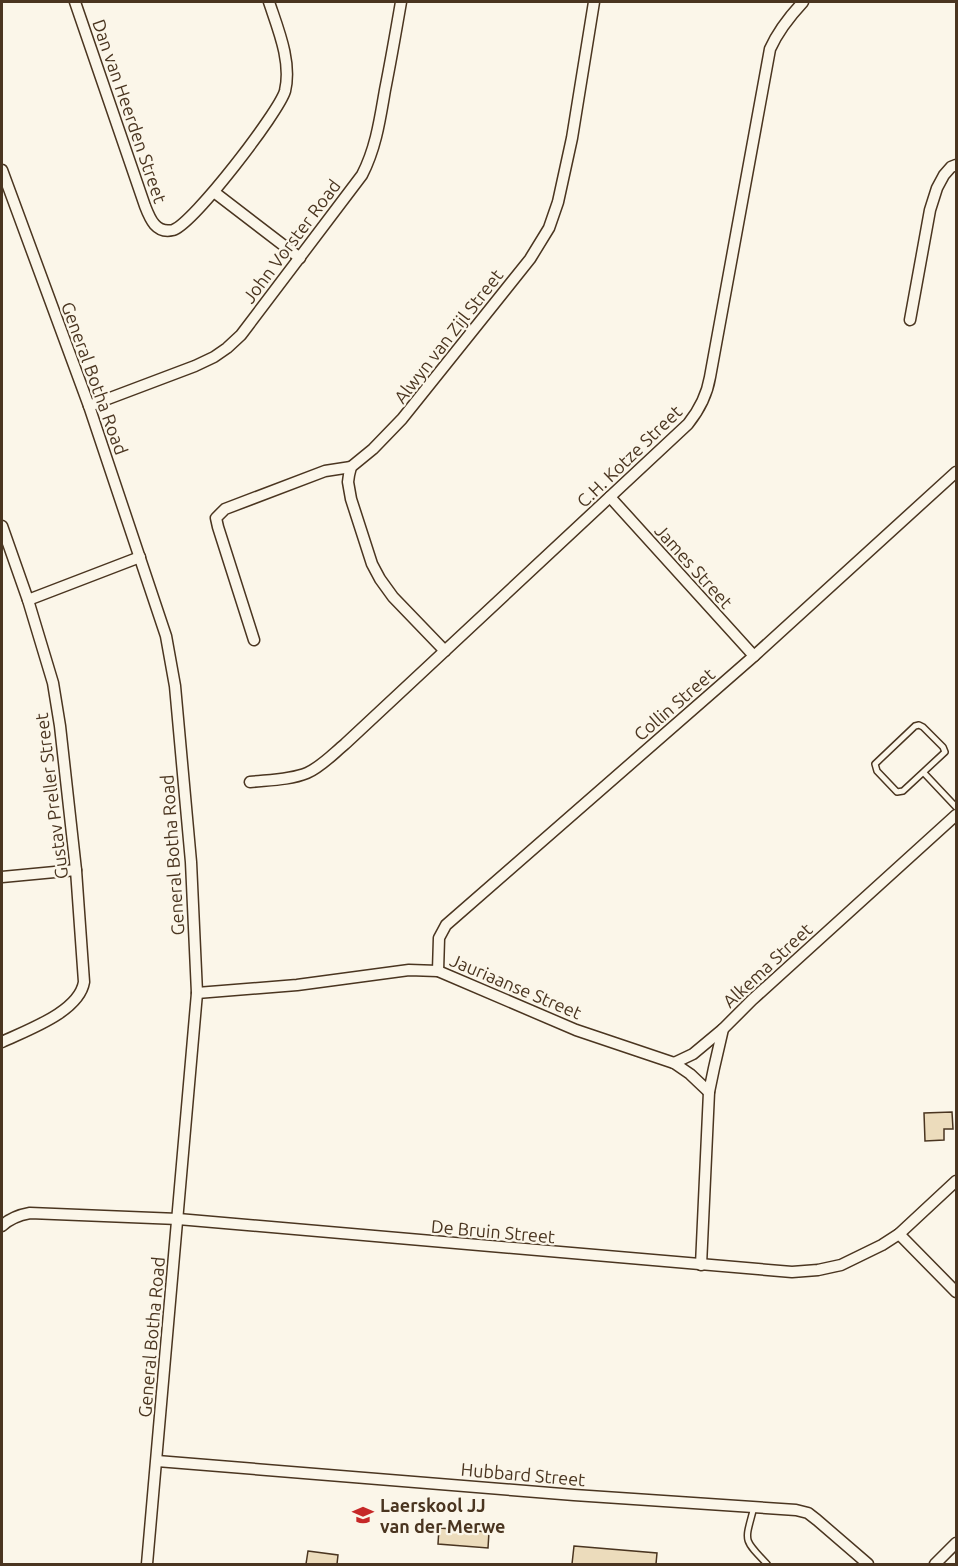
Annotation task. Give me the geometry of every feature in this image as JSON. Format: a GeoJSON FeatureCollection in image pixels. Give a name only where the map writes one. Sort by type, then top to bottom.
{"type":"FeatureCollection","features":[{"type":"Feature","properties":{"kind":"street","name":"Dan van Heerden Street"},"geometry":{"type":"LineString","coordinates":[[75,2],[145,206],[156,227],[164,230],[177,228],[198,210],[281,103],[286,83],[286,66],[269,2]]}},
{"type":"Feature","properties":{"kind":"street","name":"John Vorster Road"},"geometry":{"type":"LineString","coordinates":[[89,406],[195,366],[221,352],[241,335],[362,175],[369,162],[374,147],[401,2]]}},
{"type":"Feature","properties":{"kind":"street","name":"Alwyn van Zijl Street"},"geometry":{"type":"LineString","coordinates":[[351,467],[373,449],[402,419],[530,259],[549,228],[558,202],[572,138],[594,2]]}},
{"type":"Feature","properties":{"kind":"street","name":"C.H. Kotze Street"},"geometry":{"type":"LineString","coordinates":[[250,782],[307,773],[321,764],[688,424],[707,391],[770,49],[785,22],[803,2]]}},
{"type":"Feature","properties":{"kind":"street"},"geometry":{"type":"LineString","coordinates":[[910,320],[930,210],[944,175],[951,167],[957,165]]}},
{"type":"Feature","properties":{"kind":"street","name":"General Botha Road"},"geometry":{"type":"LineString","coordinates":[[2,176],[89,406],[166,636],[175,686],[191,862],[197,993],[147,1564]]}},
{"type":"Feature","properties":{"kind":"street"},"geometry":{"type":"LineString","coordinates":[[214,192],[300,258]]}},
{"type":"Feature","properties":{"kind":"street"},"geometry":{"type":"LineString","coordinates":[[254,640],[216,521],[218,515],[225,509],[325,471],[351,467],[349,490],[372,564],[393,597],[445,651]]}},
{"type":"Feature","properties":{"kind":"street","name":"Collin Street"},"geometry":{"type":"LineString","coordinates":[[438,971],[439,938],[446,925],[754,656],[957,472]]}},
{"type":"Feature","properties":{"kind":"street","name":"James Street"},"geometry":{"type":"LineString","coordinates":[[610,497],[754,656]]}},
{"type":"Feature","properties":{"kind":"street","name":"Gustav Preller Street"},"geometry":{"type":"LineString","coordinates":[[2,526],[53,683],[76,870],[84,981],[81,992],[72,1004],[51,1018],[2,1042]]}},
{"type":"Feature","properties":{"kind":"street"},"geometry":{"type":"LineString","coordinates":[[27,600],[140,558]]}},
{"type":"Feature","properties":{"kind":"street","name":"Alkema Street"},"geometry":{"type":"LineString","coordinates":[[701,1265],[709,1092],[723,1029],[752,1000],[957,815]]}},
{"type":"Feature","properties":{"kind":"street"},"geometry":{"type":"LineString","coordinates":[[2,877],[76,870]]}},
{"type":"Feature","properties":{"kind":"street","name":"Jauriaanse Street"},"geometry":{"type":"LineString","coordinates":[[197,993],[297,985],[410,970],[438,971],[576,1030],[674,1063],[709,1092]]}},
{"type":"Feature","properties":{"kind":"street"},"geometry":{"type":"LineString","coordinates":[[674,1063],[693,1054],[723,1029]]}},
{"type":"Feature","properties":{"kind":"street","name":"De Bruin Street"},"geometry":{"type":"LineString","coordinates":[[2,1226],[18,1215],[30,1212],[178,1219],[792,1272],[841,1265],[882,1245],[899,1234],[957,1181]]}},
{"type":"Feature","properties":{"kind":"street"},"geometry":{"type":"LineString","coordinates":[[899,1234],[957,1292]]}},
{"type":"Feature","properties":{"kind":"street","name":"Hubbard Street"},"geometry":{"type":"LineString","coordinates":[[157,1461],[574,1495],[796,1509],[808,1513],[868,1564]]}},
{"type":"Feature","properties":{"kind":"street"},"geometry":{"type":"LineString","coordinates":[[935,1564],[957,1543]]}},
{"type":"Feature","properties":{"kind":"lane"},"geometry":{"type":"LineString","coordinates":[[919,725],[945,751],[945,754],[924,773],[899,792],[877,771],[875,764],[915,726],[919,725]]}},
{"type":"Feature","properties":{"kind":"lane"},"geometry":{"type":"LineString","coordinates":[[924,773],[957,807]]}},
{"type":"Feature","properties":{"kind":"lane"},"geometry":{"type":"LineString","coordinates":[[754,1508],[747,1538],[750,1546],[767,1564]]}},
{"type":"Feature","properties":{"kind":"building"},"geometry":{"type":"Polygon","coordinates":[[[952,1112],[953,1129],[944,1129],[944,1140],[925,1141],[924,1113],[952,1112]]]}},
{"type":"Feature","properties":{"kind":"building"},"geometry":{"type":"Polygon","coordinates":[[[439,1528],[489,1532],[488,1548],[438,1544],[439,1528]]]}},
{"type":"Feature","properties":{"kind":"building"},"geometry":{"type":"Polygon","coordinates":[[[574,1546],[657,1553],[656,1564],[572,1564],[574,1546]]]}},
{"type":"Feature","properties":{"kind":"building"},"geometry":{"type":"Polygon","coordinates":[[[308,1551],[338,1555],[337,1564],[306,1564],[308,1551]]]}},
{"type":"Feature","properties":{"kind":"place","name":"Laerskool JJ van der Merwe"},"geometry":{"type":"Point","coordinates":[363,1515]}}]}
